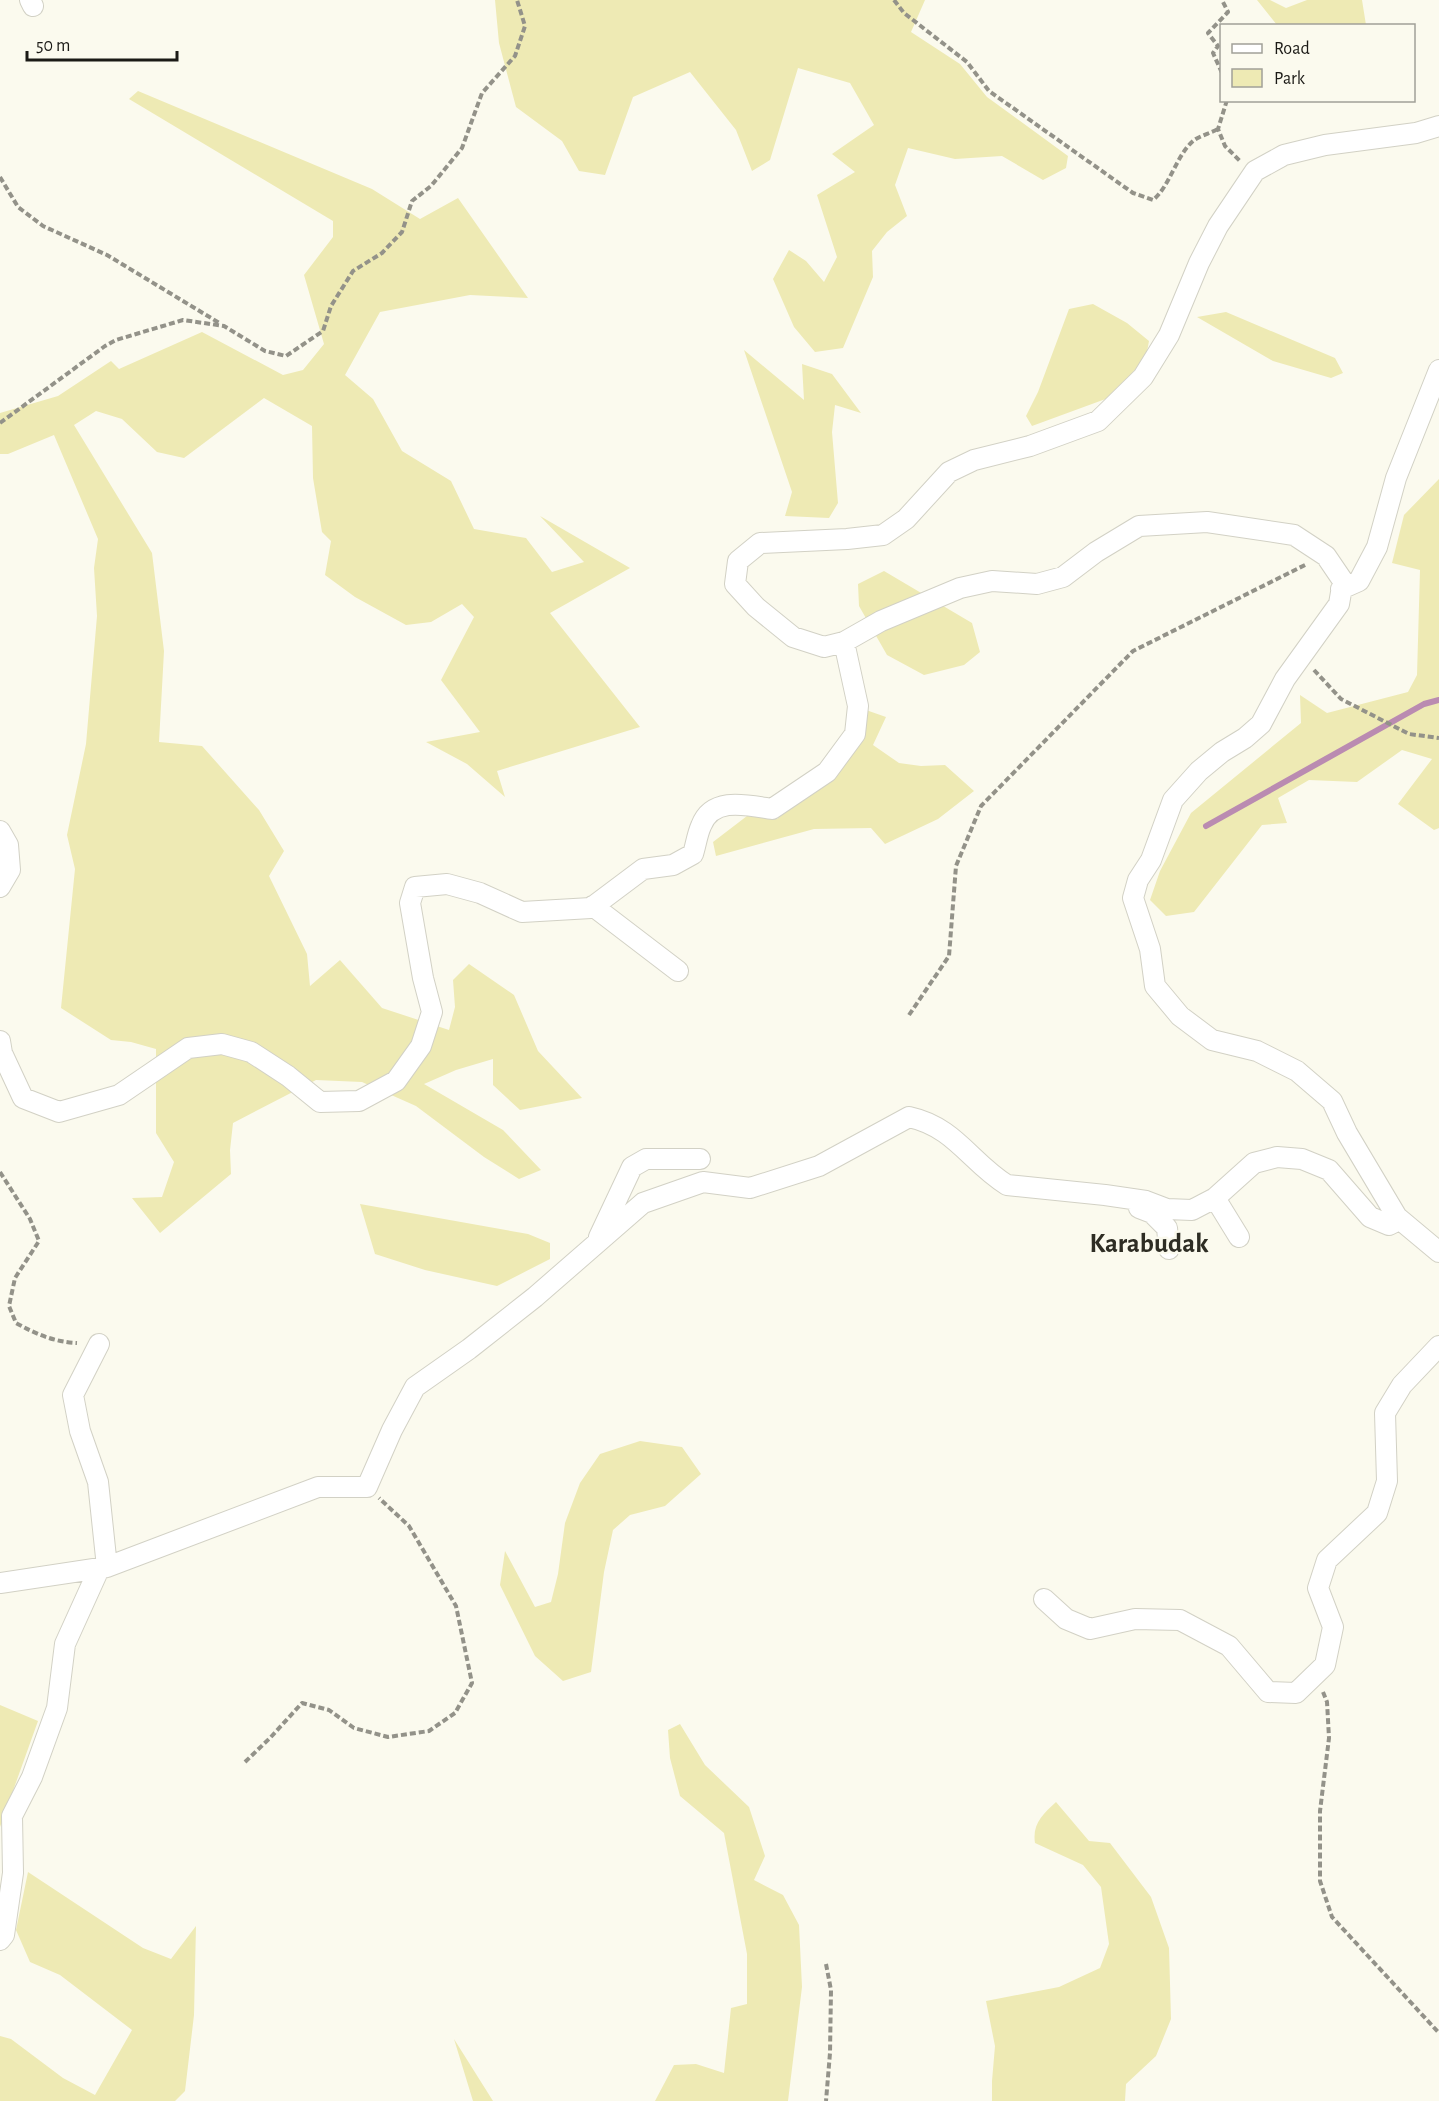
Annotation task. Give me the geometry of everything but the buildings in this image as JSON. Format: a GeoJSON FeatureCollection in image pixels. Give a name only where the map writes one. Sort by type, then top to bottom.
{"type":"FeatureCollection","features":[{"type":"Feature","properties":{"kind":"street"},"geometry":{"type":"LineString","coordinates":[[1439,126],[1416,133],[1325,146],[1284,155],[1256,171],[1218,226],[1199,263],[1168,335],[1143,377],[1098,421],[1030,446],[974,460],[949,472],[906,519],[883,535],[847,540],[760,543],[738,561],[735,584],[756,607],[793,637],[824,647],[844,642],[881,621],[960,588],[992,581],[1037,584],[1063,577],[1095,552],[1139,526],[1207,522],[1294,535],[1326,556],[1342,581],[1339,603],[1285,679],[1261,724],[1199,771],[1173,800],[1151,860],[1138,879],[1133,898],[1150,949],[1155,986],[1180,1016],[1212,1040],[1257,1051],[1297,1071],[1332,1101],[1366,1168],[1397,1217],[1439,1252]]}},
{"type":"Feature","properties":{"kind":"street"},"geometry":{"type":"LineString","coordinates":[[1341,589],[1359,581],[1377,547],[1396,478],[1439,370]]}},
{"type":"Feature","properties":{"kind":"street"},"geometry":{"type":"LineString","coordinates":[[0,1041],[2,1053],[23,1098],[58,1112],[119,1095],[188,1048],[222,1044],[251,1052],[288,1076],[320,1102],[359,1101],[396,1081],[421,1046],[432,1011],[423,978],[410,903],[415,887],[447,884],[480,893],[522,912],[593,906],[643,869],[673,865],[693,854],[702,824],[716,808],[740,803],[772,809],[827,772],[855,734],[858,706],[844,642]]}},
{"type":"Feature","properties":{"kind":"street"},"geometry":{"type":"LineString","coordinates":[[0,831],[8,845],[10,870],[0,887]]}},
{"type":"Feature","properties":{"kind":"street"},"geometry":{"type":"LineString","coordinates":[[593,906],[678,971]]}},
{"type":"Feature","properties":{"kind":"street"},"geometry":{"type":"LineString","coordinates":[[0,1583],[103,1568],[318,1487],[367,1487],[392,1430],[415,1387],[535,1297],[643,1203],[703,1182],[750,1188],[819,1166],[909,1117],[927,1121],[948,1133],[995,1178],[1007,1185],[1105,1195],[1146,1201],[1167,1209],[1192,1210],[1215,1198],[1254,1163],[1277,1157],[1302,1159],[1329,1170],[1370,1217],[1389,1225],[1395,1222],[1397,1217]]}},
{"type":"Feature","properties":{"kind":"street"},"geometry":{"type":"LineString","coordinates":[[595,1245],[632,1167],[646,1159],[700,1159]]}},
{"type":"Feature","properties":{"kind":"street"},"geometry":{"type":"LineString","coordinates":[[1105,1195],[1152,1213],[1167,1227],[1169,1249]]}},
{"type":"Feature","properties":{"kind":"street"},"geometry":{"type":"LineString","coordinates":[[1215,1198],[1239,1237]]}},
{"type":"Feature","properties":{"kind":"street"},"geometry":{"type":"LineString","coordinates":[[0,1940],[4,1935],[14,1873],[12,1815],[32,1777],[57,1708],[65,1644],[103,1568],[98,1482],[80,1431],[73,1395],[99,1344]]}},
{"type":"Feature","properties":{"kind":"street"},"geometry":{"type":"LineString","coordinates":[[1044,1599],[1066,1619],[1090,1629],[1135,1619],[1180,1620],[1229,1646],[1268,1692],[1296,1693],[1325,1665],[1333,1627],[1317,1588],[1328,1560],[1377,1513],[1388,1481],[1385,1413],[1402,1385],[1439,1346]]}},
{"type":"Feature","properties":{"kind":"path"},"geometry":{"type":"LineString","coordinates":[[0,177],[18,207],[44,226],[107,255],[265,351],[286,356],[323,331],[331,306],[353,271],[382,253],[402,232],[412,201],[431,186],[462,148],[483,93],[515,56],[525,26],[517,0]]}},
{"type":"Feature","properties":{"kind":"path"},"geometry":{"type":"LineString","coordinates":[[894,0],[904,13],[967,62],[989,91],[1133,193],[1153,201],[1162,193],[1173,170],[1193,141],[1218,129]]}},
{"type":"Feature","properties":{"kind":"path"},"geometry":{"type":"LineString","coordinates":[[1220,70],[1213,52],[1218,46],[1208,33],[1228,12],[1222,0]]}},
{"type":"Feature","properties":{"kind":"path"},"geometry":{"type":"LineString","coordinates":[[1226,102],[1218,129],[1225,146],[1242,163],[1251,178]]}},
{"type":"Feature","properties":{"kind":"path"},"geometry":{"type":"LineString","coordinates":[[0,423],[116,340],[183,320],[224,326]]}},
{"type":"Feature","properties":{"kind":"path"},"geometry":{"type":"LineString","coordinates":[[909,1015],[949,956],[956,866],[981,806],[1133,651],[1311,561]]}},
{"type":"Feature","properties":{"kind":"path"},"geometry":{"type":"LineString","coordinates":[[1300,657],[1341,699],[1409,734],[1439,738]]}},
{"type":"Feature","properties":{"kind":"path"},"geometry":{"type":"LineString","coordinates":[[0,1172],[30,1219],[39,1241],[15,1278],[9,1306],[16,1323],[60,1342],[99,1344]]}},
{"type":"Feature","properties":{"kind":"path"},"geometry":{"type":"LineString","coordinates":[[245,1762],[302,1703],[329,1710],[354,1728],[388,1737],[429,1731],[455,1713],[472,1683],[456,1606],[409,1526],[367,1487]]}},
{"type":"Feature","properties":{"kind":"path"},"geometry":{"type":"LineString","coordinates":[[1315,1674],[1327,1702],[1329,1738],[1320,1811],[1320,1881],[1332,1917],[1439,2033]]}},
{"type":"Feature","properties":{"kind":"path"},"geometry":{"type":"LineString","coordinates":[[826,1964],[831,1990],[830,2053],[826,2101]]}},
{"type":"Feature","properties":{"kind":"green space"},"geometry":{"type":"Polygon","coordinates":[[[495,0],[925,0],[911,32],[960,64],[987,97],[1068,156],[1066,168],[1043,180],[1002,156],[955,159],[908,148],[895,185],[907,216],[887,232],[872,251],[873,277],[843,348],[815,352],[794,327],[773,279],[789,250],[806,261],[824,282],[837,257],[817,195],[855,172],[832,154],[874,125],[850,83],[798,68],[770,160],[752,171],[736,130],[690,72],[633,97],[605,175],[579,171],[562,141],[516,107],[499,43],[495,0]]]}},
{"type":"Feature","properties":{"kind":"green space"},"geometry":{"type":"Polygon","coordinates":[[[1257,0],[1270,0],[1286,8],[1307,0],[1362,0],[1366,24],[1276,24],[1257,0]]]}},
{"type":"Feature","properties":{"kind":"green space"},"geometry":{"type":"Polygon","coordinates":[[[138,91],[372,189],[420,219],[458,198],[528,298],[470,295],[380,312],[345,375],[373,399],[402,451],[451,481],[474,529],[526,538],[552,572],[584,562],[540,516],[630,568],[550,613],[640,727],[497,771],[505,797],[467,764],[426,742],[480,732],[441,680],[474,617],[462,604],[431,622],[406,625],[355,597],[325,575],[331,541],[322,532],[313,478],[312,426],[264,398],[184,458],[157,452],[122,419],[96,411],[74,425],[152,553],[164,651],[159,742],[202,746],[259,810],[284,851],[269,876],[307,954],[310,986],[340,960],[382,1008],[449,1030],[455,1007],[453,980],[469,964],[514,995],[538,1051],[582,1098],[520,1110],[493,1085],[493,1059],[456,1070],[424,1084],[503,1130],[541,1170],[519,1179],[484,1157],[416,1106],[362,1082],[316,1080],[233,1123],[230,1150],[231,1174],[160,1233],[132,1198],[162,1197],[174,1162],[156,1133],[156,1049],[131,1042],[111,1040],[61,1008],[75,869],[67,835],[86,744],[97,616],[94,568],[98,539],[54,435],[8,454],[0,454],[0,413],[58,396],[111,361],[119,369],[202,332],[283,375],[303,370],[324,344],[304,275],[333,237],[333,221],[129,99],[138,91]]]}},
{"type":"Feature","properties":{"kind":"green space"},"geometry":{"type":"Polygon","coordinates":[[[1093,304],[1127,323],[1149,341],[1146,357],[1111,397],[1032,426],[1026,416],[1038,392],[1069,309],[1093,304]]]}},
{"type":"Feature","properties":{"kind":"green space"},"geometry":{"type":"Polygon","coordinates":[[[1226,312],[1335,358],[1343,373],[1331,378],[1273,361],[1197,317],[1226,312]]]}},
{"type":"Feature","properties":{"kind":"green space"},"geometry":{"type":"Polygon","coordinates":[[[744,350],[804,400],[802,364],[832,374],[861,413],[835,405],[832,432],[838,503],[829,518],[785,516],[792,492],[744,350]]]}},
{"type":"Feature","properties":{"kind":"green space"},"geometry":{"type":"Polygon","coordinates":[[[1439,479],[1439,828],[1434,830],[1398,804],[1432,759],[1402,750],[1357,782],[1309,780],[1278,798],[1287,823],[1262,825],[1194,912],[1166,916],[1150,900],[1160,871],[1191,813],[1301,723],[1300,695],[1327,713],[1408,692],[1417,675],[1420,570],[1392,563],[1404,515],[1439,479]]]}},
{"type":"Feature","properties":{"kind":"green space"},"geometry":{"type":"Polygon","coordinates":[[[884,571],[972,623],[980,652],[964,665],[924,675],[887,655],[859,606],[858,584],[884,571]]]}},
{"type":"Feature","properties":{"kind":"green space"},"geometry":{"type":"Polygon","coordinates":[[[866,710],[886,717],[873,745],[899,763],[921,766],[945,765],[974,791],[938,819],[885,844],[871,828],[814,829],[716,856],[713,842],[747,816],[777,819],[834,773],[866,710]]]}},
{"type":"Feature","properties":{"kind":"green space"},"geometry":{"type":"Polygon","coordinates":[[[360,1204],[528,1234],[550,1243],[550,1259],[497,1286],[425,1270],[375,1254],[360,1204]]]}},
{"type":"Feature","properties":{"kind":"green space"},"geometry":{"type":"Polygon","coordinates":[[[640,1441],[682,1447],[701,1474],[665,1506],[630,1515],[613,1530],[604,1572],[591,1672],[563,1681],[535,1656],[500,1585],[505,1551],[535,1607],[551,1602],[558,1574],[565,1523],[580,1483],[600,1454],[640,1441]]]}},
{"type":"Feature","properties":{"kind":"green space"},"geometry":{"type":"Polygon","coordinates":[[[0,1705],[38,1721],[0,1827],[0,1705]]]}},
{"type":"Feature","properties":{"kind":"green space"},"geometry":{"type":"Polygon","coordinates":[[[680,1724],[705,1765],[749,1807],[765,1856],[754,1880],[783,1895],[799,1925],[802,1987],[788,2101],[655,2101],[674,2065],[696,2064],[724,2073],[731,2008],[747,2004],[747,1954],[724,1833],[680,1796],[670,1758],[668,1730],[680,1724]]]}},
{"type":"Feature","properties":{"kind":"green space"},"geometry":{"type":"Polygon","coordinates":[[[1056,1802],[1089,1841],[1110,1843],[1151,1897],[1169,1948],[1171,2019],[1156,2056],[1126,2084],[1125,2101],[992,2101],[995,2046],[986,2001],[1059,1987],[1100,1968],[1109,1944],[1101,1887],[1083,1865],[1035,1843],[1037,1825],[1056,1802]]]}},
{"type":"Feature","properties":{"kind":"green space"},"geometry":{"type":"Polygon","coordinates":[[[28,1872],[143,1948],[171,1959],[196,1926],[194,2015],[185,2091],[175,2101],[0,2101],[0,2036],[11,2039],[63,2078],[95,2095],[132,2030],[60,1975],[30,1962],[16,1930],[28,1872]]]}},
{"type":"Feature","properties":{"kind":"green space"},"geometry":{"type":"Polygon","coordinates":[[[454,2039],[493,2101],[473,2101],[454,2039]]]}},
{"type":"Feature","properties":{"kind":"waterway"},"geometry":{"type":"LineString","coordinates":[[1206,826],[1424,704],[1439,700]]}},
{"type":"Feature","properties":{"kind":"district","name":"Karabudak"},"geometry":{"type":"Point","coordinates":[1149,1243]}}]}
